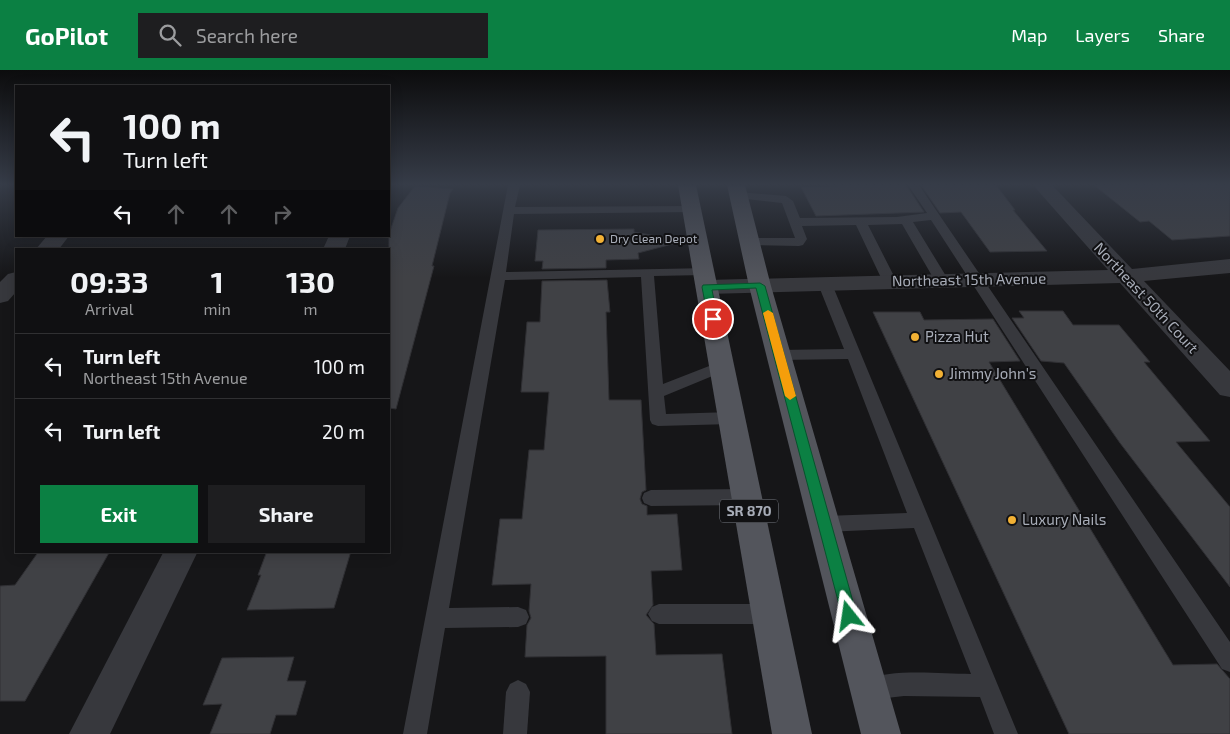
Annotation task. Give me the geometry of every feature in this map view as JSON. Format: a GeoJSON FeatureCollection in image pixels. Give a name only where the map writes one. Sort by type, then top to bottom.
{"type":"FeatureCollection","features":[{"type":"Feature","properties":{"kind":"main road","name":"SR 870"},"geometry":{"type":"LineString","coordinates":[[693,216],[792,734]]}},
{"type":"Feature","properties":{"kind":"main road"},"geometry":{"type":"LineString","coordinates":[[743,216],[760,286],[881,734]]}},
{"type":"Feature","properties":{"kind":"street","name":"Northeast 50th Court"},"geometry":{"type":"LineString","coordinates":[[1071,216],[1230,388]]}},
{"type":"Feature","properties":{"kind":"street"},"geometry":{"type":"LineString","coordinates":[[48,248],[58,237]]}},
{"type":"Feature","properties":{"kind":"street","name":"Northeast 15th Avenue"},"geometry":{"type":"LineString","coordinates":[[705,279],[760,286],[1126,276],[1230,266]]}},
{"type":"Feature","properties":{"kind":"street"},"geometry":{"type":"LineString","coordinates":[[0,296],[15,280]]}},
{"type":"Feature","properties":{"kind":"street"},"geometry":{"type":"LineString","coordinates":[[89,734],[180,553]]}},
{"type":"Feature","properties":{"kind":"lane"},"geometry":{"type":"LineString","coordinates":[[415,734],[508,216]]}},
{"type":"Feature","properties":{"kind":"lane"},"geometry":{"type":"LineString","coordinates":[[750,242],[799,242],[801,239],[793,216]]}},
{"type":"Feature","properties":{"kind":"lane"},"geometry":{"type":"LineString","coordinates":[[795,222],[906,220],[935,216],[1230,661]]}},
{"type":"Feature","properties":{"kind":"lane"},"geometry":{"type":"LineString","coordinates":[[906,220],[942,281]]}},
{"type":"Feature","properties":{"kind":"lane"},"geometry":{"type":"LineString","coordinates":[[860,221],[890,282]]}},
{"type":"Feature","properties":{"kind":"lane"},"geometry":{"type":"LineString","coordinates":[[499,276],[647,272],[705,279]]}},
{"type":"Feature","properties":{"kind":"lane"},"geometry":{"type":"LineString","coordinates":[[647,272],[658,420],[732,418]]}},
{"type":"Feature","properties":{"kind":"lane"},"geometry":{"type":"LineString","coordinates":[[825,284],[1006,734]]}},
{"type":"Feature","properties":{"kind":"lane"},"geometry":{"type":"LineString","coordinates":[[779,355],[854,354]]}},
{"type":"Feature","properties":{"kind":"lane"},"geometry":{"type":"LineString","coordinates":[[656,393],[722,366]]}},
{"type":"Feature","properties":{"kind":"lane"},"geometry":{"type":"LineString","coordinates":[[651,498],[747,497]]}},
{"type":"Feature","properties":{"kind":"lane"},"geometry":{"type":"LineString","coordinates":[[825,524],[920,520]]}},
{"type":"Feature","properties":{"kind":"lane"},"geometry":{"type":"LineString","coordinates":[[659,614],[769,614]]}},
{"type":"Feature","properties":{"kind":"lane"},"geometry":{"type":"LineString","coordinates":[[436,618],[518,617]]}},
{"type":"Feature","properties":{"kind":"lane"},"geometry":{"type":"LineString","coordinates":[[869,689],[904,685],[987,686]]}},
{"type":"Feature","properties":{"kind":"lane"},"geometry":{"type":"LineString","coordinates":[[515,734],[518,692]]}},
{"type":"Feature","properties":{"kind":"building"},"geometry":{"type":"Polygon","coordinates":[[[395,216],[444,216],[432,266],[434,266],[396,409],[390,408],[390,231],[395,216]]]}},
{"type":"Feature","properties":{"kind":"building"},"geometry":{"type":"Polygon","coordinates":[[[964,216],[1018,216],[1047,251],[990,252],[964,216]]]}},
{"type":"Feature","properties":{"kind":"building"},"geometry":{"type":"Polygon","coordinates":[[[1133,216],[1230,216],[1230,236],[1172,240],[1149,221],[1140,222],[1133,216]]]}},
{"type":"Feature","properties":{"kind":"building"},"geometry":{"type":"Polygon","coordinates":[[[634,229],[634,232],[684,241],[638,253],[639,259],[606,260],[606,268],[542,269],[543,261],[535,261],[538,230],[634,229]]]}},
{"type":"Feature","properties":{"kind":"building"},"geometry":{"type":"Polygon","coordinates":[[[607,280],[610,312],[606,312],[609,400],[641,400],[646,490],[642,492],[640,499],[642,504],[647,506],[647,515],[677,514],[682,570],[651,571],[653,605],[646,615],[654,624],[656,655],[722,654],[732,734],[606,734],[606,656],[525,657],[527,625],[531,618],[529,611],[531,584],[492,585],[500,519],[522,519],[529,450],[544,450],[549,392],[521,392],[527,322],[540,322],[542,281],[607,280]]]}},
{"type":"Feature","properties":{"kind":"building"},"geometry":{"type":"Polygon","coordinates":[[[1019,311],[1063,311],[1073,325],[1119,325],[1150,362],[1144,362],[1210,441],[1176,442],[1230,507],[1230,587],[1120,443],[1064,363],[1041,361],[1012,318],[1024,318],[1019,311]]]}},
{"type":"Feature","properties":{"kind":"building"},"geometry":{"type":"Polygon","coordinates":[[[873,312],[920,312],[924,320],[993,319],[1020,361],[989,362],[1173,665],[1217,664],[1230,679],[1230,734],[1069,734],[873,312]]]}},
{"type":"Feature","properties":{"kind":"building"},"geometry":{"type":"Polygon","coordinates":[[[38,553],[109,553],[25,701],[0,701],[0,586],[15,585],[38,553]]]}},
{"type":"Feature","properties":{"kind":"building"},"geometry":{"type":"Polygon","coordinates":[[[266,553],[350,553],[334,608],[247,610],[261,575],[258,575],[266,553]]]}},
{"type":"Feature","properties":{"kind":"building"},"geometry":{"type":"Polygon","coordinates":[[[294,657],[287,681],[306,681],[296,715],[276,715],[270,734],[210,734],[222,704],[203,705],[222,658],[294,657]]]}},
{"type":"Feature","properties":{"kind":"slow traffic"},"geometry":{"type":"LineString","coordinates":[[768,313],[790,396]]}},
{"type":"Feature","properties":{"kind":"place","name":"Dry Clean Depot"},"geometry":{"type":"Point","coordinates":[600,239]}},
{"type":"Feature","properties":{"kind":"place","name":"Pizza Hut"},"geometry":{"type":"Point","coordinates":[915,337]}},
{"type":"Feature","properties":{"kind":"place","name":"Jimmy John's"},"geometry":{"type":"Point","coordinates":[939,374]}},
{"type":"Feature","properties":{"kind":"place","name":"Luxury Nails"},"geometry":{"type":"Point","coordinates":[1012,520]}},
{"type":"Feature","properties":{"kind":"route"},"geometry":{"type":"LineString","coordinates":[[713,319],[707,287],[760,286],[849,616]]}}]}
